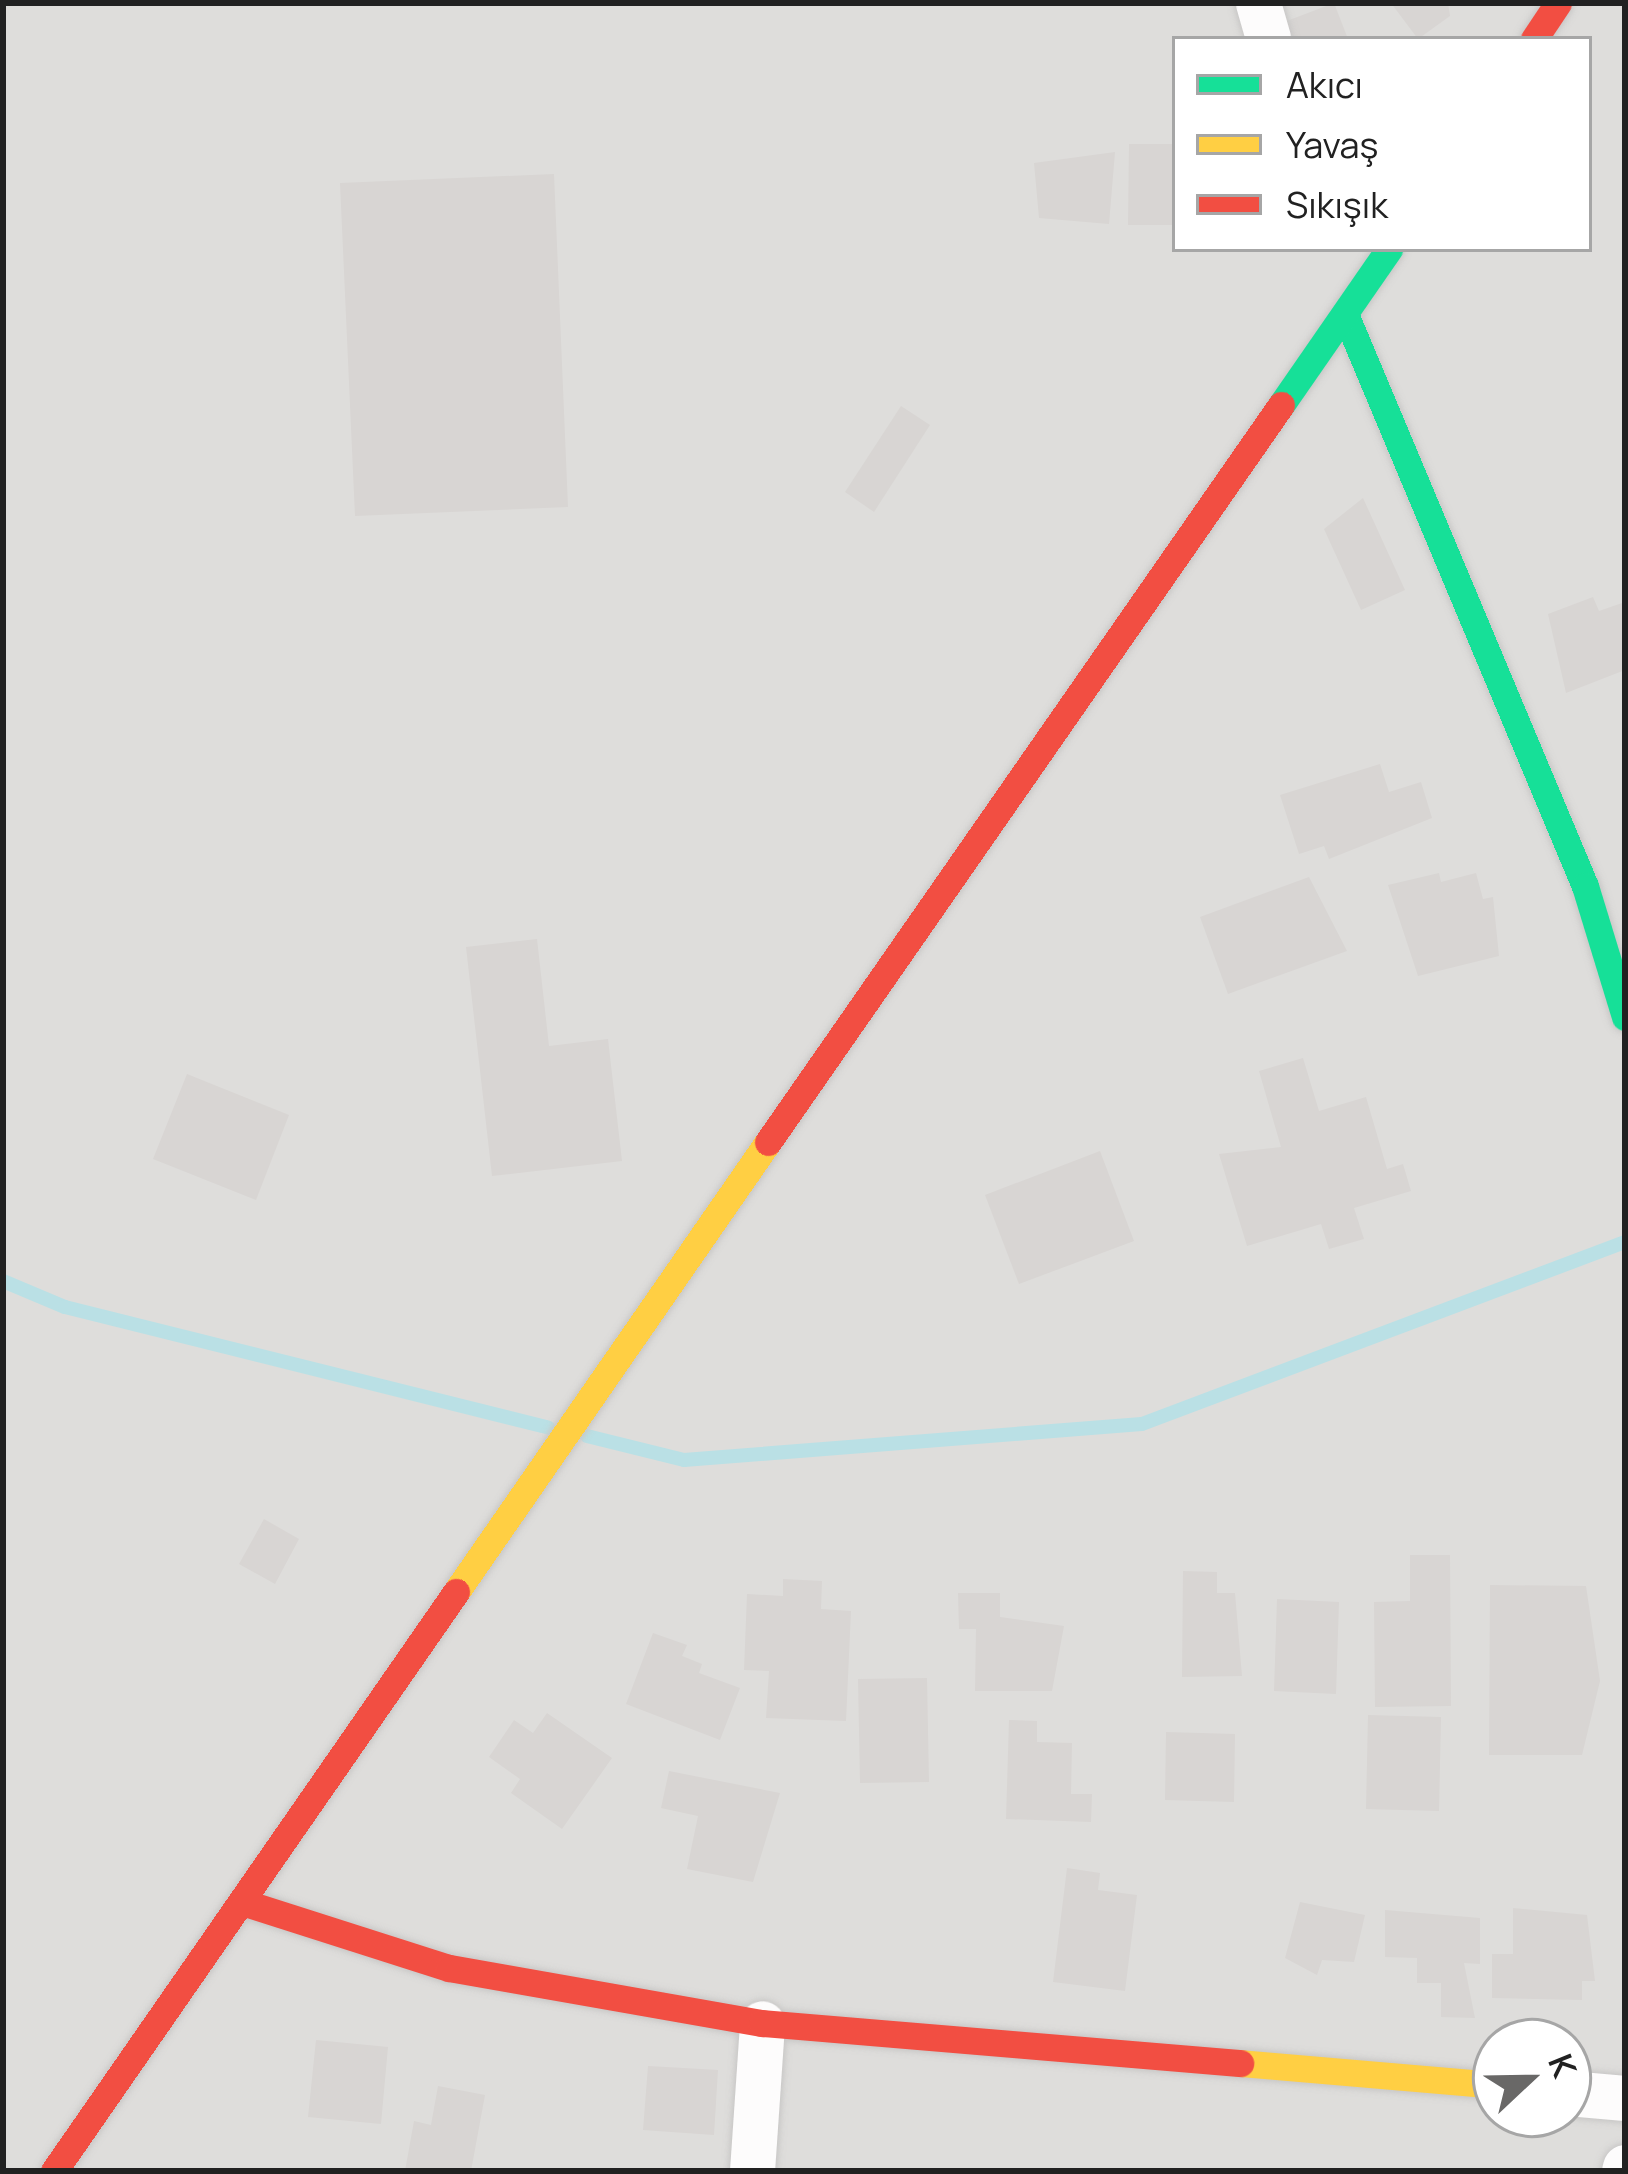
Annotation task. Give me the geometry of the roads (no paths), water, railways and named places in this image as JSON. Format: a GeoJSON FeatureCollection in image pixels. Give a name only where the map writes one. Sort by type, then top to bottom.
{"type":"FeatureCollection","features":[{"type":"Feature","properties":{"kind":"main road"},"geometry":{"type":"LineString","coordinates":[[1536,36],[1558,3]]}},
{"type":"Feature","properties":{"kind":"main road"},"geometry":{"type":"LineString","coordinates":[[54,2171],[630,1355],[1345,314],[1375,257]]}},
{"type":"Feature","properties":{"kind":"main road"},"geometry":{"type":"LineString","coordinates":[[1345,314],[1586,886],[1625,1017]]}},
{"type":"Feature","properties":{"kind":"main road"},"geometry":{"type":"LineString","coordinates":[[242,1902],[449,1968],[762,2023],[1472,2083]]}},
{"type":"Feature","properties":{"kind":"street"},"geometry":{"type":"LineString","coordinates":[[1258,3],[1267,36]]}},
{"type":"Feature","properties":{"kind":"street"},"geometry":{"type":"LineString","coordinates":[[752,2171],[762,2023]]}},
{"type":"Feature","properties":{"kind":"street"},"geometry":{"type":"LineString","coordinates":[[1592,2095],[1625,2098]]}},
{"type":"Feature","properties":{"kind":"waterway"},"geometry":{"type":"LineString","coordinates":[[587,1436],[684,1460],[1142,1424],[1625,1242]]}},
{"type":"Feature","properties":{"kind":"waterway"},"geometry":{"type":"LineString","coordinates":[[3,1281],[65,1307],[548,1427]]}}]}
